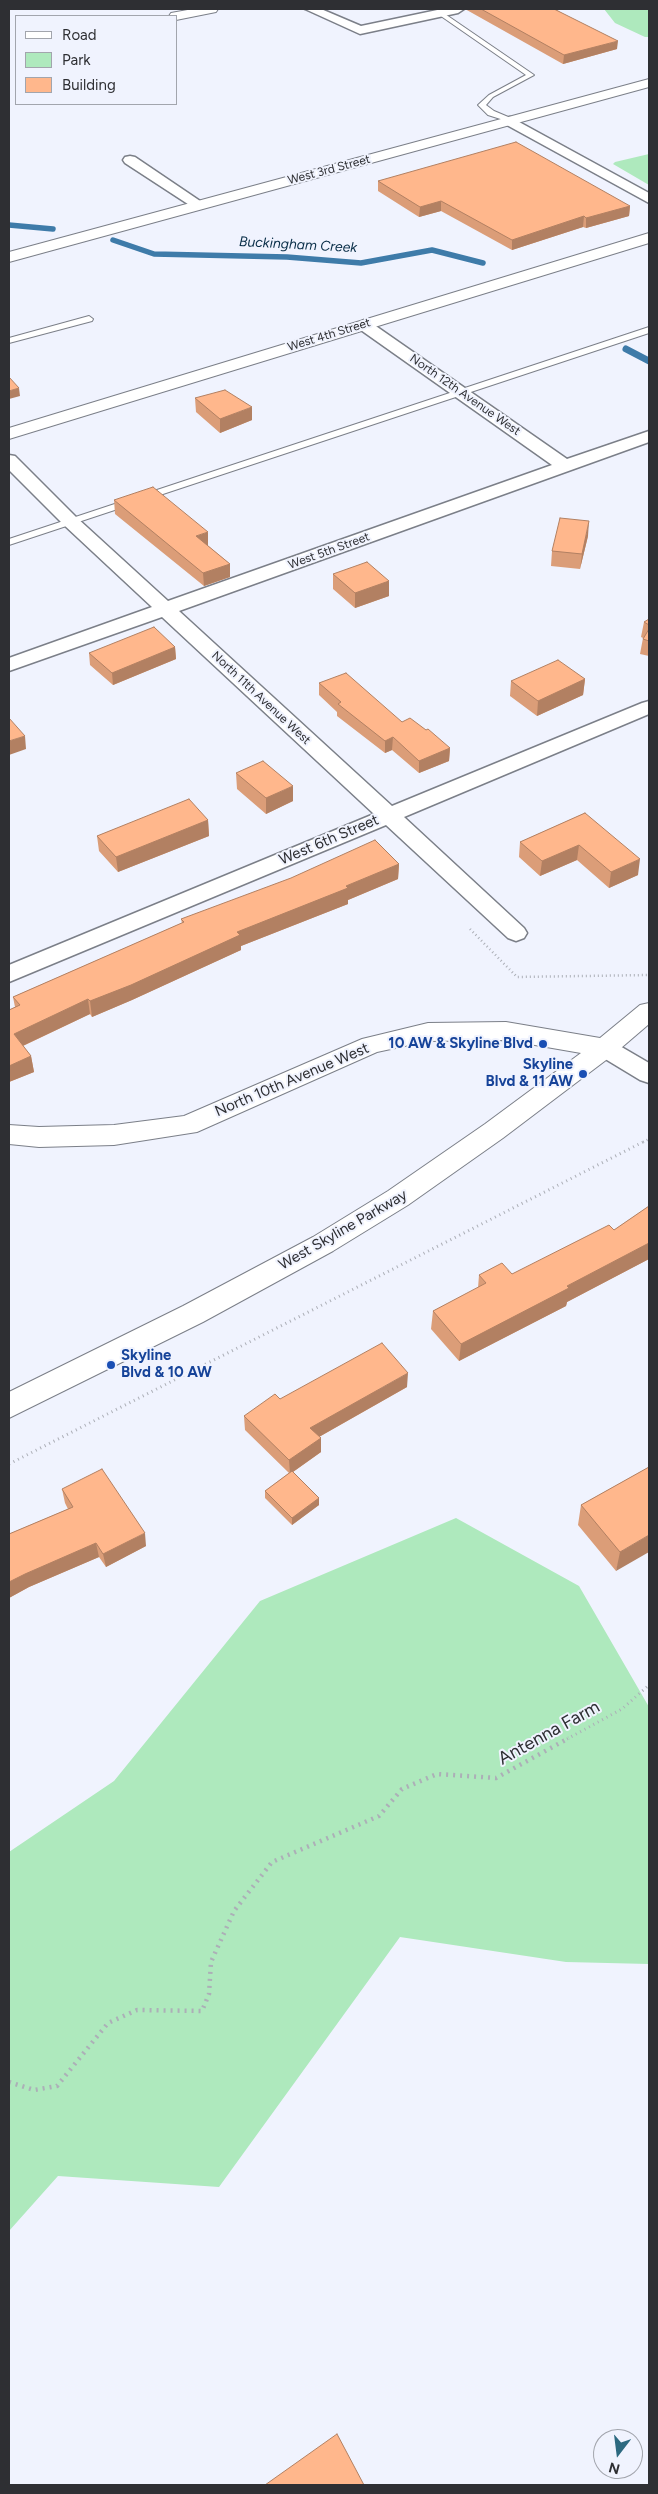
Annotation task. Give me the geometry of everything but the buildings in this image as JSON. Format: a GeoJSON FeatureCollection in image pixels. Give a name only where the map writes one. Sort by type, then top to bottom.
{"type":"FeatureCollection","features":[{"type":"Feature","properties":{"kind":"street"},"geometry":{"type":"LineString","coordinates":[[178,16],[211,9]]}},
{"type":"Feature","properties":{"kind":"street"},"geometry":{"type":"LineString","coordinates":[[311,9],[360,30],[458,9]]}},
{"type":"Feature","properties":{"kind":"street","name":"West 3rd Street"},"geometry":{"type":"LineString","coordinates":[[9,257],[649,84]]}},
{"type":"Feature","properties":{"kind":"street"},"geometry":{"type":"LineString","coordinates":[[510,121],[649,199]]}},
{"type":"Feature","properties":{"kind":"street"},"geometry":{"type":"LineString","coordinates":[[130,160],[199,205]]}},
{"type":"Feature","properties":{"kind":"street","name":"West 4th Street"},"geometry":{"type":"LineString","coordinates":[[9,434],[649,238]]}},
{"type":"Feature","properties":{"kind":"street","name":"North 12th Avenue West"},"geometry":{"type":"LineString","coordinates":[[364,324],[565,466]]}},
{"type":"Feature","properties":{"kind":"street","name":"West 5th Street"},"geometry":{"type":"LineString","coordinates":[[9,665],[649,436]]}},
{"type":"Feature","properties":{"kind":"street","name":"North 11th Avenue West"},"geometry":{"type":"LineString","coordinates":[[9,460],[70,521],[167,609],[387,816],[516,933]]}},
{"type":"Feature","properties":{"kind":"street","name":"West 6th Street"},"geometry":{"type":"LineString","coordinates":[[9,974],[649,707]]}},
{"type":"Feature","properties":{"kind":"street","name":"West Skyline Parkway"},"geometry":{"type":"LineString","coordinates":[[9,1406],[192,1314],[323,1244],[398,1198],[460,1157],[605,1048],[649,1010]]}},
{"type":"Feature","properties":{"kind":"street","name":"North 10th Avenue West"},"geometry":{"type":"LineString","coordinates":[[9,1134],[39,1138],[114,1135],[188,1125],[371,1045],[428,1032],[506,1031],[605,1048]]}},
{"type":"Feature","properties":{"kind":"street"},"geometry":{"type":"LineString","coordinates":[[605,1048],[649,1074]]}},
{"type":"Feature","properties":{"kind":"lane"},"geometry":{"type":"LineString","coordinates":[[440,13],[531,75],[491,96],[482,105],[491,112],[510,121]]}},
{"type":"Feature","properties":{"kind":"lane"},"geometry":{"type":"LineString","coordinates":[[9,341],[89,319]]}},
{"type":"Feature","properties":{"kind":"lane"},"geometry":{"type":"LineString","coordinates":[[9,542],[649,330]]}},
{"type":"Feature","properties":{"kind":"path"},"geometry":{"type":"LineString","coordinates":[[464,923],[517,977],[649,975]]}},
{"type":"Feature","properties":{"kind":"path"},"geometry":{"type":"LineString","coordinates":[[9,1464],[649,1139]]}},
{"type":"Feature","properties":{"kind":"path","name":"Antenna Farm"},"geometry":{"type":"LineString","coordinates":[[9,2082],[34,2090],[57,2086],[108,2023],[137,2010],[202,2010],[209,1994],[211,1962],[234,1911],[272,1862],[379,1816],[402,1789],[437,1774],[496,1778],[622,1709],[649,1685]]}},
{"type":"Feature","properties":{"kind":"green space"},"geometry":{"type":"Polygon","coordinates":[[[604,9],[649,9],[649,37],[645,37],[615,23],[604,9]]]}},
{"type":"Feature","properties":{"kind":"green space"},"geometry":{"type":"Polygon","coordinates":[[[649,154],[649,185],[613,164],[615,162],[649,154]]]}},
{"type":"Feature","properties":{"kind":"green space"},"geometry":{"type":"Polygon","coordinates":[[[456,1518],[579,1586],[649,1707],[649,1964],[566,1962],[400,1937],[219,2187],[58,2176],[9,2231],[9,1852],[114,1781],[260,1601],[456,1518]]]}},
{"type":"Feature","properties":{"kind":"waterway","name":"Buckingham Creek"},"geometry":{"type":"LineString","coordinates":[[9,225],[53,229]]}},
{"type":"Feature","properties":{"kind":"waterway","name":"Buckingham Creek"},"geometry":{"type":"LineString","coordinates":[[113,240],[154,254],[287,257],[361,263],[432,250],[483,263]]}},
{"type":"Feature","properties":{"kind":"waterway","name":"Buckingham Creek"},"geometry":{"type":"LineString","coordinates":[[626,349],[649,361]]}},
{"type":"Feature","properties":{"kind":"place","name":"10 AW & Skyline Blvd"},"geometry":{"type":"Point","coordinates":[543,1044]}},
{"type":"Feature","properties":{"kind":"place","name":"Skyline Blvd & 11 AW"},"geometry":{"type":"Point","coordinates":[583,1074]}},
{"type":"Feature","properties":{"kind":"place","name":"Skyline Blvd & 10 AW"},"geometry":{"type":"Point","coordinates":[111,1365]}}]}
